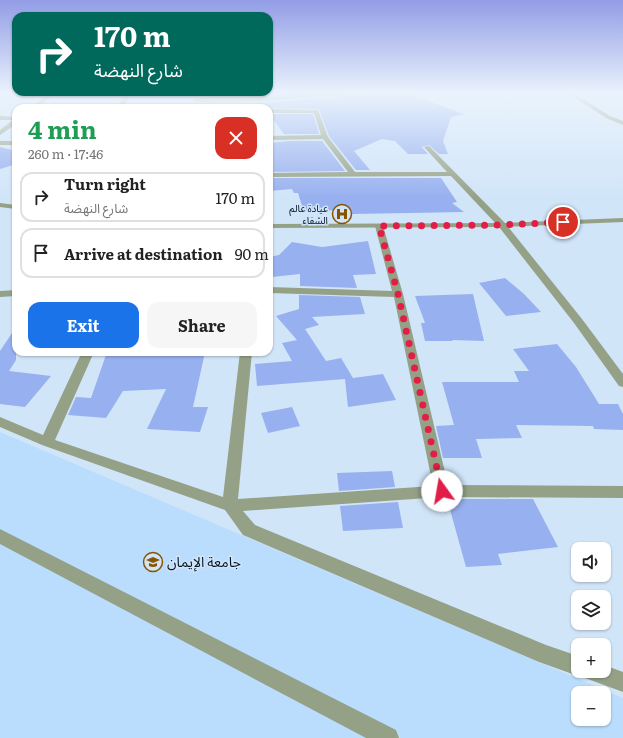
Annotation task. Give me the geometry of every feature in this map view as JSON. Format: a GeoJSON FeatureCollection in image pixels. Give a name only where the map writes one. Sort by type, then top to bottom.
{"type":"FeatureCollection","features":[{"type":"Feature","properties":{"kind":"street"},"geometry":{"type":"LineString","coordinates":[[322,128],[325,138],[353,174]]}},
{"type":"Feature","properties":{"kind":"street"},"geometry":{"type":"LineString","coordinates":[[273,138],[325,138]]}},
{"type":"Feature","properties":{"kind":"street"},"geometry":{"type":"LineString","coordinates":[[0,143],[12,143]]}},
{"type":"Feature","properties":{"kind":"street"},"geometry":{"type":"LineString","coordinates":[[427,147],[502,225],[578,321],[623,383]]}},
{"type":"Feature","properties":{"kind":"street"},"geometry":{"type":"LineString","coordinates":[[273,175],[452,174]]}},
{"type":"Feature","properties":{"kind":"street"},"geometry":{"type":"LineString","coordinates":[[0,205],[12,206]]}},
{"type":"Feature","properties":{"kind":"street"},"geometry":{"type":"LineString","coordinates":[[273,226],[502,225],[623,220]]}},
{"type":"Feature","properties":{"kind":"street"},"geometry":{"type":"LineString","coordinates":[[379,226],[398,294],[442,491]]}},
{"type":"Feature","properties":{"kind":"street"},"geometry":{"type":"LineString","coordinates":[[273,290],[398,294]]}},
{"type":"Feature","properties":{"kind":"street"},"geometry":{"type":"LineString","coordinates":[[0,294],[12,293]]}},
{"type":"Feature","properties":{"kind":"street"},"geometry":{"type":"LineString","coordinates":[[47,442],[86,356]]}},
{"type":"Feature","properties":{"kind":"street"},"geometry":{"type":"LineString","coordinates":[[246,356],[230,506],[249,530],[546,655],[571,664]]}},
{"type":"Feature","properties":{"kind":"street"},"geometry":{"type":"LineString","coordinates":[[0,422],[47,442],[230,506],[442,491],[623,492]]}},
{"type":"Feature","properties":{"kind":"street"},"geometry":{"type":"LineString","coordinates":[[0,536],[388,738]]}},
{"type":"Feature","properties":{"kind":"street"},"geometry":{"type":"LineString","coordinates":[[611,678],[623,682]]}},
{"type":"Feature","properties":{"kind":"shaded area","name":"جامعة الإيمان"},"geometry":{"type":"Polygon","coordinates":[[[0,432],[571,676],[571,678],[576,678],[595,686],[571,686],[571,726],[611,726],[611,693],[623,698],[623,738],[0,738],[0,432]]]}},
{"type":"Feature","properties":{"kind":"building"},"geometry":{"type":"Polygon","coordinates":[[[280,128],[317,128],[319,134],[284,134],[280,128]]]}},
{"type":"Feature","properties":{"kind":"building"},"geometry":{"type":"Polygon","coordinates":[[[326,128],[447,128],[443,141],[448,154],[439,154],[429,145],[422,147],[428,154],[408,154],[395,141],[382,139],[354,151],[370,170],[356,170],[329,136],[326,128]]]}},
{"type":"Feature","properties":{"kind":"building"},"geometry":{"type":"Polygon","coordinates":[[[322,141],[345,171],[273,172],[273,143],[322,141]]]}},
{"type":"Feature","properties":{"kind":"building"},"geometry":{"type":"Polygon","coordinates":[[[0,147],[12,150],[12,165],[0,169],[0,147]]]}},
{"type":"Feature","properties":{"kind":"building"},"geometry":{"type":"Polygon","coordinates":[[[273,178],[441,178],[457,202],[452,203],[464,212],[352,214],[351,209],[304,212],[298,193],[294,193],[292,189],[273,191],[273,178]]]}},
{"type":"Feature","properties":{"kind":"building"},"geometry":{"type":"Polygon","coordinates":[[[368,241],[376,274],[353,275],[357,288],[300,286],[300,274],[273,277],[273,256],[279,255],[292,242],[322,247],[368,241]]]}},
{"type":"Feature","properties":{"kind":"building"},"geometry":{"type":"Polygon","coordinates":[[[505,278],[524,294],[541,312],[506,316],[479,283],[505,278]]]}},
{"type":"Feature","properties":{"kind":"building"},"geometry":{"type":"Polygon","coordinates":[[[473,294],[484,341],[425,341],[421,323],[425,323],[415,296],[473,294]]]}},
{"type":"Feature","properties":{"kind":"building"},"geometry":{"type":"Polygon","coordinates":[[[299,295],[360,297],[365,314],[312,317],[319,325],[305,329],[326,361],[341,358],[353,378],[383,374],[396,400],[348,407],[345,379],[257,386],[255,364],[292,361],[282,343],[297,340],[276,316],[299,309],[299,295]]]}},
{"type":"Feature","properties":{"kind":"building"},"geometry":{"type":"Polygon","coordinates":[[[12,333],[12,356],[16,356],[16,360],[9,371],[51,376],[25,407],[0,404],[0,351],[12,333]]]}},
{"type":"Feature","properties":{"kind":"building"},"geometry":{"type":"Polygon","coordinates":[[[557,344],[576,367],[599,404],[618,404],[623,414],[623,430],[594,429],[593,426],[516,425],[522,438],[476,439],[482,458],[443,458],[436,426],[454,425],[442,382],[519,382],[514,371],[529,371],[513,349],[557,344]]]}},
{"type":"Feature","properties":{"kind":"building"},"geometry":{"type":"Polygon","coordinates":[[[106,356],[204,356],[193,407],[208,407],[200,432],[147,429],[166,389],[123,391],[106,418],[68,415],[76,397],[91,398],[106,356]]]}},
{"type":"Feature","properties":{"kind":"building"},"geometry":{"type":"Polygon","coordinates":[[[292,407],[300,426],[268,433],[261,413],[292,407]]]}},
{"type":"Feature","properties":{"kind":"building"},"geometry":{"type":"Polygon","coordinates":[[[392,471],[395,487],[339,491],[337,473],[392,471]]]}},
{"type":"Feature","properties":{"kind":"building"},"geometry":{"type":"Polygon","coordinates":[[[447,499],[533,499],[558,547],[498,554],[502,565],[466,567],[447,499]]]}},
{"type":"Feature","properties":{"kind":"building"},"geometry":{"type":"Polygon","coordinates":[[[398,502],[403,528],[343,531],[340,506],[398,502]]]}},
{"type":"Feature","properties":{"kind":"place","name":"عيادة عالم الشفاء"},"geometry":{"type":"Point","coordinates":[342,214]}},
{"type":"Feature","properties":{"kind":"place","name":"جامعة الإيمان"},"geometry":{"type":"Point","coordinates":[153,562]}},
{"type":"Feature","properties":{"kind":"route"},"geometry":{"type":"LineString","coordinates":[[442,491],[398,294],[379,226],[502,225],[563,222]]}}]}
